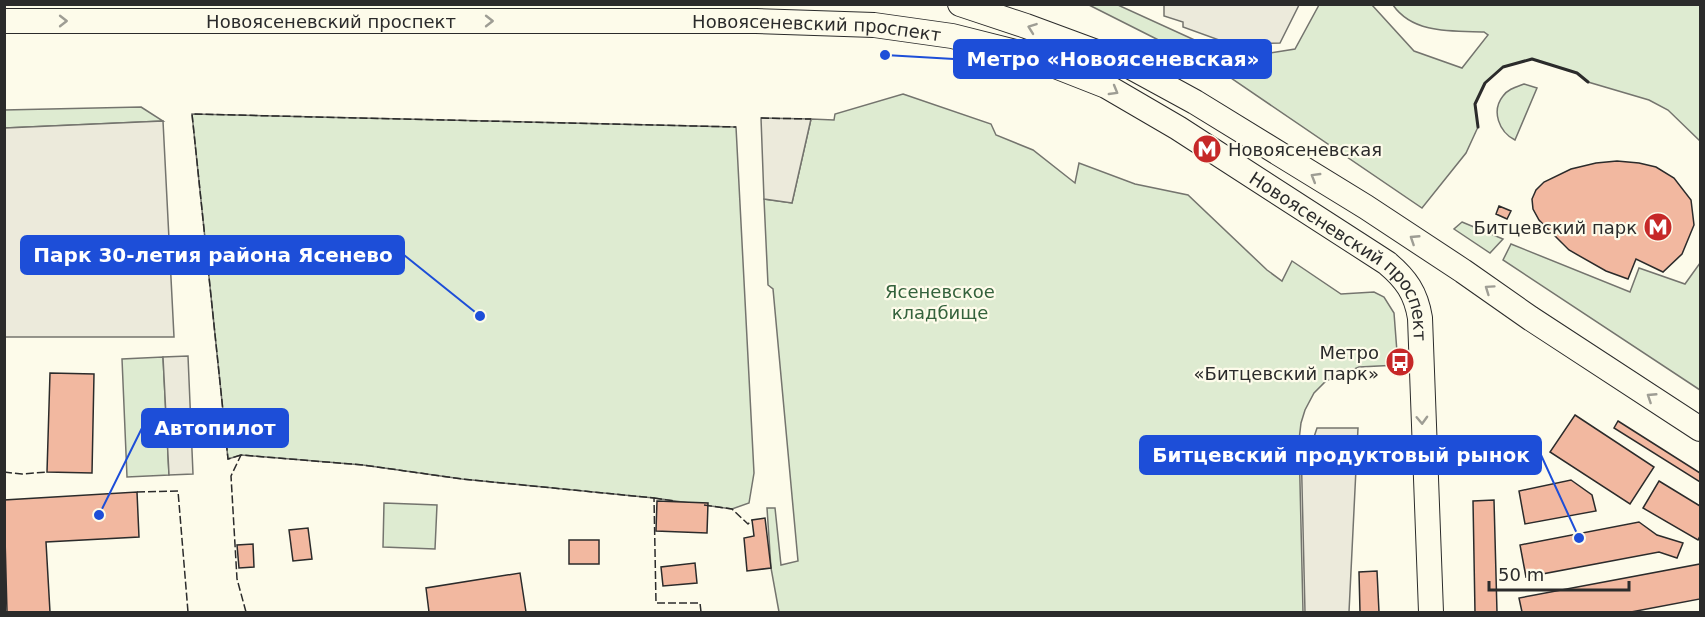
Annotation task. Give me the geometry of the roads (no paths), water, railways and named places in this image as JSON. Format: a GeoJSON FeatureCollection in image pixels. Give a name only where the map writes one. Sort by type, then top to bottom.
{"type":"FeatureCollection","features":[{"type":"Feature","properties":{"kind":"street","name":"Новоясеневский проспект"},"geometry":{"type":"LineString","coordinates":[[960,4],[1118,60],[1195,102],[1366,207],[1530,318],[1701,429]]}},
{"type":"Feature","properties":{"kind":"street","name":"Новоясеневский проспект"},"geometry":{"type":"LineString","coordinates":[[4,21],[756,21],[874,25],[952,36],[1027,55],[1106,86],[1197,140],[1387,263],[1411,288],[1417,301],[1421,337],[1423,443],[1431,612]]}},
{"type":"Feature","properties":{"kind":"place","name":"Метро «Новоясеневская»"},"geometry":{"type":"Point","coordinates":[885,55]}},
{"type":"Feature","properties":{"kind":"place","name":"Новоясеневская"},"geometry":{"type":"Point","coordinates":[1207,149]}},
{"type":"Feature","properties":{"kind":"place","name":"Битцевский парк"},"geometry":{"type":"Point","coordinates":[1658,227]}},
{"type":"Feature","properties":{"kind":"place","name":"Парк 30-летия района Ясенево"},"geometry":{"type":"Point","coordinates":[480,316]}},
{"type":"Feature","properties":{"kind":"place","name":"Метро «Битцевский парк»"},"geometry":{"type":"Point","coordinates":[1400,362]}},
{"type":"Feature","properties":{"kind":"place","name":"Автопилот"},"geometry":{"type":"Point","coordinates":[99,515]}},
{"type":"Feature","properties":{"kind":"place","name":"Битцевский продуктовый рынок"},"geometry":{"type":"Point","coordinates":[1579,538]}},
{"type":"Feature","properties":{"kind":"park label","name":"Ясеневское кладбище"},"geometry":{"type":"Point","coordinates":[940,301]}}]}
